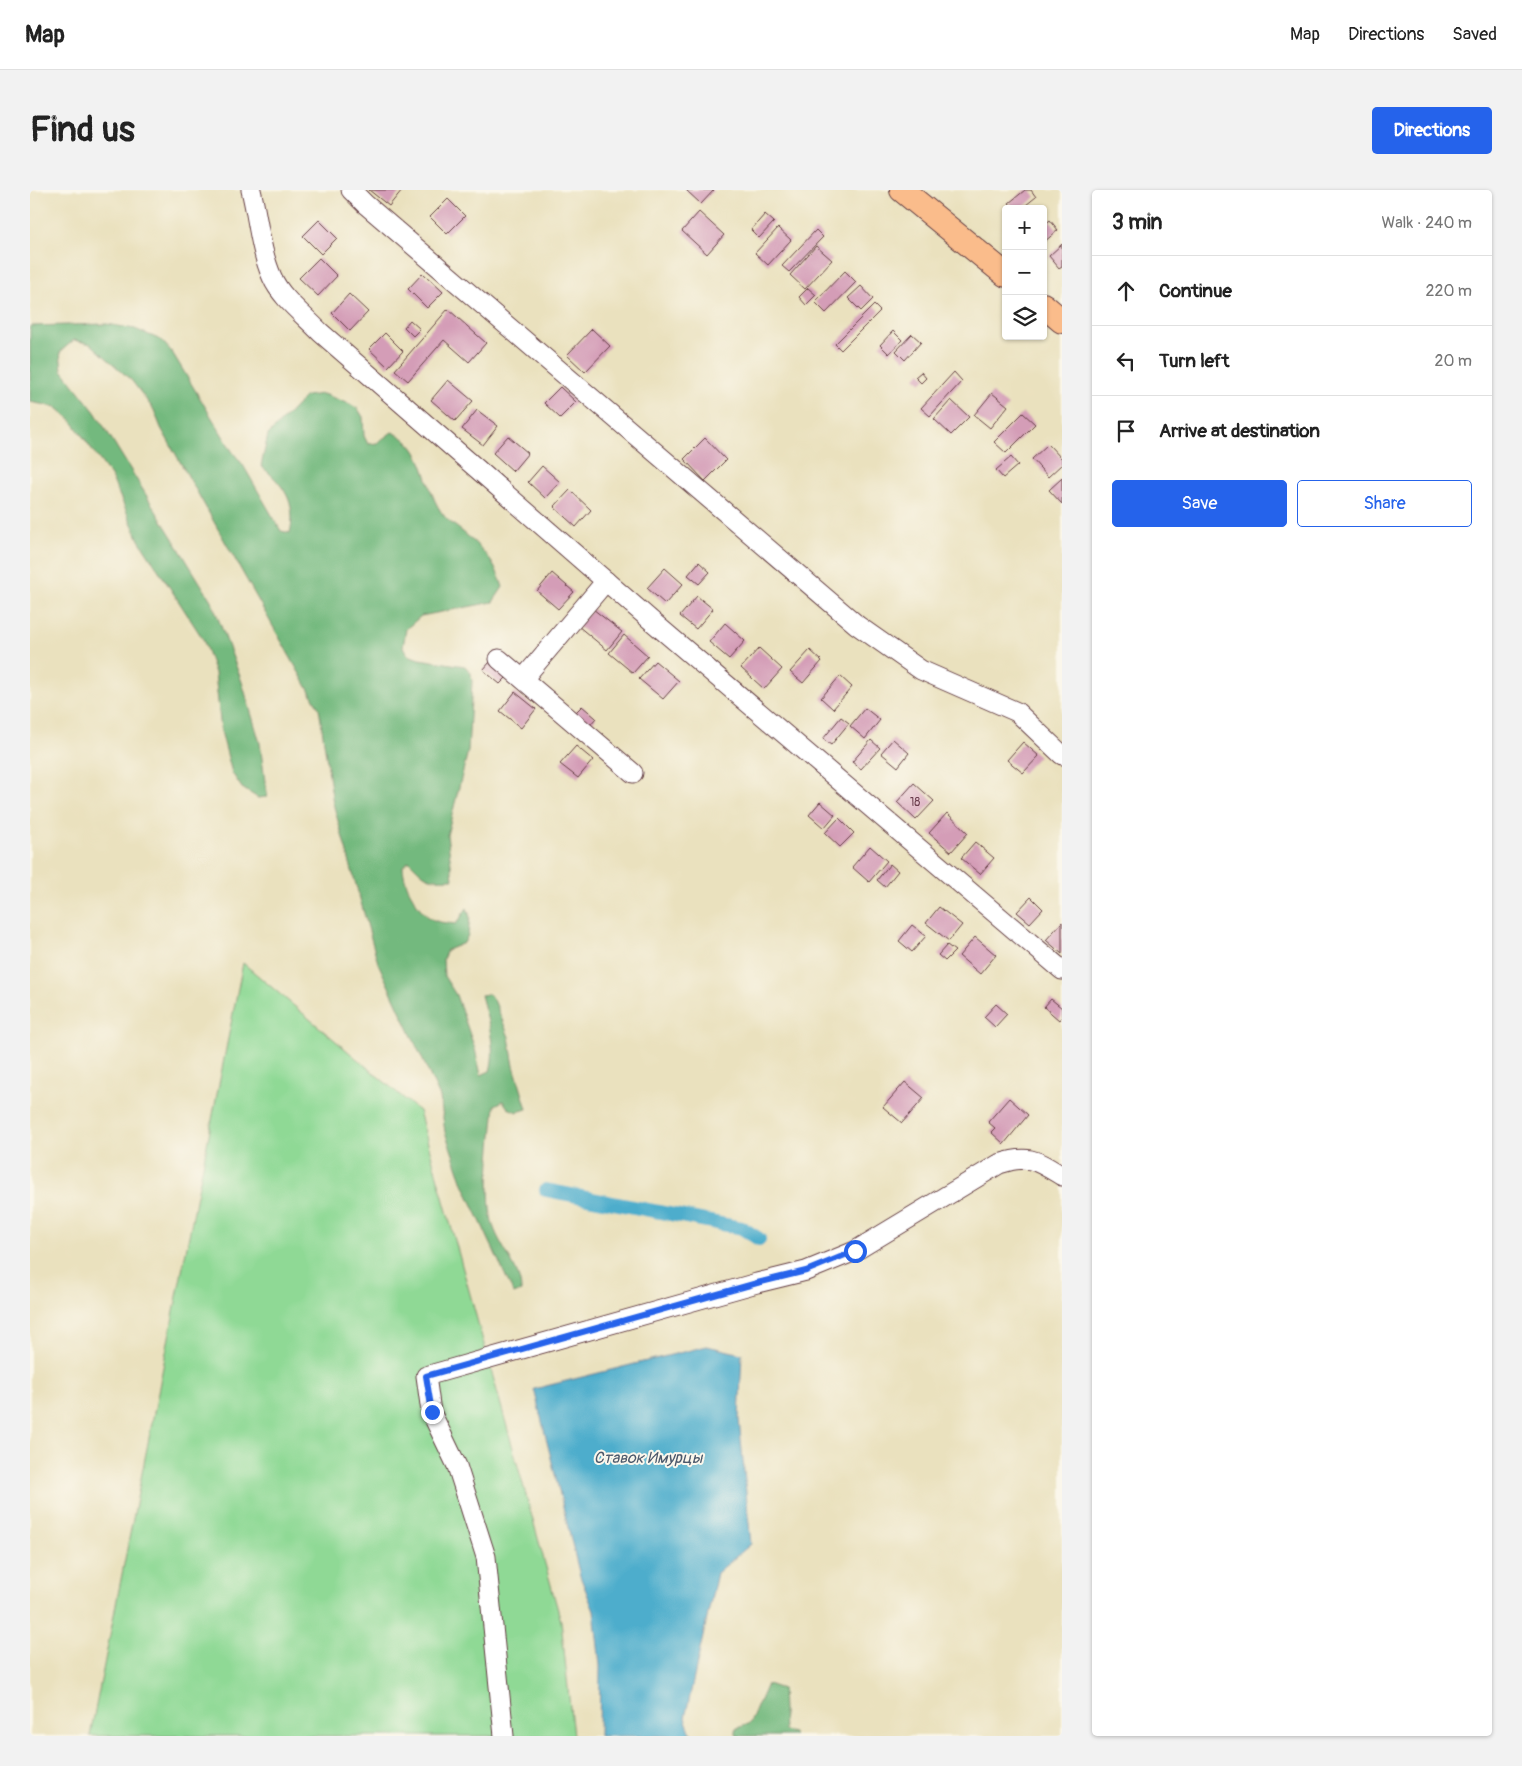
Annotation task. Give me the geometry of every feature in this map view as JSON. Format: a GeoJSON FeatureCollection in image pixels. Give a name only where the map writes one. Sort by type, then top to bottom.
{"type":"FeatureCollection","features":[{"type":"Feature","properties":{"kind":"main road"},"geometry":{"type":"LineString","coordinates":[[902,190],[1002,272]]}},
{"type":"Feature","properties":{"kind":"main road"},"geometry":{"type":"LineString","coordinates":[[1047,308],[1062,320]]}},
{"type":"Feature","properties":{"kind":"street"},"geometry":{"type":"LineString","coordinates":[[251,190],[264,253],[272,277],[282,292],[320,332],[606,581],[1062,970]]}},
{"type":"Feature","properties":{"kind":"street"},"geometry":{"type":"LineString","coordinates":[[351,190],[364,204],[856,625],[921,670],[1018,712],[1062,755]]}},
{"type":"Feature","properties":{"kind":"street"},"geometry":{"type":"LineString","coordinates":[[523,679],[606,581]]}},
{"type":"Feature","properties":{"kind":"street"},"geometry":{"type":"LineString","coordinates":[[499,659],[633,773]]}},
{"type":"Feature","properties":{"kind":"street"},"geometry":{"type":"LineString","coordinates":[[504,1736],[486,1557],[457,1466],[432,1412],[426,1376],[806,1271],[855,1251],[998,1164],[1016,1158],[1038,1162],[1062,1176]]}},
{"type":"Feature","properties":{"kind":"green space"},"geometry":{"type":"Polygon","coordinates":[[[107,324],[135,329],[161,340],[172,352],[232,451],[243,465],[281,531],[290,533],[292,512],[287,495],[282,487],[261,466],[268,435],[306,396],[323,394],[358,409],[363,417],[364,436],[368,444],[377,443],[392,432],[404,439],[413,448],[419,458],[438,506],[447,519],[482,550],[500,578],[503,587],[493,602],[421,616],[406,629],[403,647],[408,655],[419,659],[465,666],[471,673],[472,682],[468,751],[447,835],[453,879],[428,877],[409,861],[403,866],[406,881],[413,898],[430,918],[438,922],[456,924],[467,908],[470,917],[468,935],[464,943],[447,950],[443,959],[444,976],[456,995],[475,1049],[481,1075],[490,1071],[492,1042],[481,995],[489,994],[495,1002],[509,1037],[514,1066],[527,1109],[517,1112],[508,1108],[503,1101],[495,1105],[489,1190],[493,1226],[517,1272],[520,1282],[521,1291],[514,1294],[464,1186],[445,1132],[440,1097],[378,963],[333,803],[319,708],[161,428],[154,410],[132,381],[91,344],[74,340],[60,352],[62,370],[95,412],[212,602],[242,682],[260,743],[267,797],[258,798],[242,788],[232,773],[221,731],[215,673],[203,639],[139,540],[111,476],[71,420],[56,407],[30,402],[30,326],[107,324]]]}},
{"type":"Feature","properties":{"kind":"green space"},"geometry":{"type":"Polygon","coordinates":[[[243,963],[419,1111],[561,1621],[573,1736],[90,1736],[243,963]]]}},
{"type":"Feature","properties":{"kind":"green space"},"geometry":{"type":"Polygon","coordinates":[[[767,1684],[782,1689],[784,1731],[793,1733],[794,1736],[737,1736],[735,1729],[750,1723],[767,1684]]]}},
{"type":"Feature","properties":{"kind":"water","name":"Ставок Имурцы"},"geometry":{"type":"Polygon","coordinates":[[[707,1346],[742,1354],[739,1419],[751,1544],[717,1573],[685,1718],[692,1736],[599,1736],[600,1665],[594,1611],[580,1576],[534,1389],[707,1346]]]}},
{"type":"Feature","properties":{"kind":"building"},"geometry":{"type":"Polygon","coordinates":[[[369,190],[402,190],[389,206],[369,190]]]}},
{"type":"Feature","properties":{"kind":"building"},"geometry":{"type":"Polygon","coordinates":[[[686,190],[714,190],[701,204],[686,190]]]}},
{"type":"Feature","properties":{"kind":"building"},"geometry":{"type":"Polygon","coordinates":[[[1025,190],[1031,190],[1036,197],[1026,205],[1011,205],[1009,203],[1025,190]]]}},
{"type":"Feature","properties":{"kind":"building"},"geometry":{"type":"Polygon","coordinates":[[[448,199],[465,216],[447,234],[430,217],[448,199]]]}},
{"type":"Feature","properties":{"kind":"building"},"geometry":{"type":"Polygon","coordinates":[[[699,212],[724,235],[707,254],[682,231],[699,212]]]}},
{"type":"Feature","properties":{"kind":"building"},"geometry":{"type":"Polygon","coordinates":[[[765,214],[774,222],[759,238],[751,230],[765,214]]]}},
{"type":"Feature","properties":{"kind":"building"},"geometry":{"type":"Polygon","coordinates":[[[319,220],[337,238],[321,254],[303,236],[319,220]]]}},
{"type":"Feature","properties":{"kind":"building"},"geometry":{"type":"Polygon","coordinates":[[[1050,220],[1058,230],[1047,240],[1047,223],[1050,220]]]}},
{"type":"Feature","properties":{"kind":"building"},"geometry":{"type":"Polygon","coordinates":[[[778,228],[791,240],[768,265],[755,253],[778,228]]]}},
{"type":"Feature","properties":{"kind":"building"},"geometry":{"type":"Polygon","coordinates":[[[816,230],[823,237],[789,272],[782,266],[816,230]]]}},
{"type":"Feature","properties":{"kind":"building"},"geometry":{"type":"Polygon","coordinates":[[[1062,244],[1062,266],[1059,268],[1049,256],[1062,244]]]}},
{"type":"Feature","properties":{"kind":"building"},"geometry":{"type":"Polygon","coordinates":[[[816,246],[832,260],[805,289],[790,275],[816,246]]]}},
{"type":"Feature","properties":{"kind":"building"},"geometry":{"type":"Polygon","coordinates":[[[319,258],[337,276],[318,296],[299,278],[319,258]]]}},
{"type":"Feature","properties":{"kind":"building"},"geometry":{"type":"Polygon","coordinates":[[[845,271],[856,282],[826,313],[815,302],[845,271]]]}},
{"type":"Feature","properties":{"kind":"building"},"geometry":{"type":"Polygon","coordinates":[[[423,273],[443,292],[427,308],[408,289],[423,273]]]}},
{"type":"Feature","properties":{"kind":"building"},"geometry":{"type":"Polygon","coordinates":[[[861,286],[873,299],[861,311],[848,298],[861,286]]]}},
{"type":"Feature","properties":{"kind":"building"},"geometry":{"type":"Polygon","coordinates":[[[808,288],[816,295],[806,305],[799,297],[808,288]]]}},
{"type":"Feature","properties":{"kind":"building"},"geometry":{"type":"Polygon","coordinates":[[[349,294],[368,312],[350,331],[332,313],[349,294]]]}},
{"type":"Feature","properties":{"kind":"building"},"geometry":{"type":"Polygon","coordinates":[[[874,305],[880,311],[841,350],[835,344],[874,305]]]}},
{"type":"Feature","properties":{"kind":"building"},"geometry":{"type":"Polygon","coordinates":[[[448,309],[486,343],[469,362],[444,340],[408,381],[395,370],[448,309]]]}},
{"type":"Feature","properties":{"kind":"building"},"geometry":{"type":"Polygon","coordinates":[[[410,320],[420,329],[413,336],[404,327],[410,320]]]}},
{"type":"Feature","properties":{"kind":"building"},"geometry":{"type":"Polygon","coordinates":[[[592,329],[610,346],[585,372],[567,355],[592,329]]]}},
{"type":"Feature","properties":{"kind":"building"},"geometry":{"type":"Polygon","coordinates":[[[893,331],[902,340],[889,354],[880,345],[893,331]]]}},
{"type":"Feature","properties":{"kind":"building"},"geometry":{"type":"Polygon","coordinates":[[[385,333],[403,351],[388,367],[369,349],[385,333]]]}},
{"type":"Feature","properties":{"kind":"building"},"geometry":{"type":"Polygon","coordinates":[[[912,334],[921,342],[905,360],[896,351],[912,334]]]}},
{"type":"Feature","properties":{"kind":"building"},"geometry":{"type":"Polygon","coordinates":[[[921,372],[926,378],[921,383],[915,377],[921,372]]]}},
{"type":"Feature","properties":{"kind":"building"},"geometry":{"type":"Polygon","coordinates":[[[954,372],[962,381],[930,416],[921,408],[954,372]]]}},
{"type":"Feature","properties":{"kind":"building"},"geometry":{"type":"Polygon","coordinates":[[[448,380],[473,401],[455,421],[431,400],[448,380]]]}},
{"type":"Feature","properties":{"kind":"building"},"geometry":{"type":"Polygon","coordinates":[[[560,387],[576,402],[560,418],[544,403],[560,387]]]}},
{"type":"Feature","properties":{"kind":"building"},"geometry":{"type":"Polygon","coordinates":[[[992,393],[1008,406],[990,428],[974,415],[992,393]]]}},
{"type":"Feature","properties":{"kind":"building"},"geometry":{"type":"Polygon","coordinates":[[[951,400],[969,417],[951,435],[934,419],[951,400]]]}},
{"type":"Feature","properties":{"kind":"building"},"geometry":{"type":"Polygon","coordinates":[[[477,410],[498,426],[483,445],[462,429],[477,410]]]}},
{"type":"Feature","properties":{"kind":"building"},"geometry":{"type":"Polygon","coordinates":[[[1023,413],[1035,424],[1006,453],[994,442],[1023,413]]]}},
{"type":"Feature","properties":{"kind":"building"},"geometry":{"type":"Polygon","coordinates":[[[508,436],[528,453],[513,471],[493,453],[508,436]]]}},
{"type":"Feature","properties":{"kind":"building"},"geometry":{"type":"Polygon","coordinates":[[[705,438],[726,460],[705,481],[684,459],[705,438]]]}},
{"type":"Feature","properties":{"kind":"building"},"geometry":{"type":"Polygon","coordinates":[[[1048,444],[1062,459],[1062,464],[1048,477],[1032,459],[1048,444]]]}},
{"type":"Feature","properties":{"kind":"building"},"geometry":{"type":"Polygon","coordinates":[[[1011,457],[1018,465],[1003,478],[996,470],[1011,457]]]}},
{"type":"Feature","properties":{"kind":"building"},"geometry":{"type":"Polygon","coordinates":[[[542,466],[560,482],[545,498],[528,482],[542,466]]]}},
{"type":"Feature","properties":{"kind":"building"},"geometry":{"type":"Polygon","coordinates":[[[1062,478],[1062,504],[1049,490],[1062,478]]]}},
{"type":"Feature","properties":{"kind":"building"},"geometry":{"type":"Polygon","coordinates":[[[570,490],[591,510],[576,527],[554,507],[570,490]]]}},
{"type":"Feature","properties":{"kind":"building"},"geometry":{"type":"Polygon","coordinates":[[[699,562],[710,572],[699,584],[688,575],[699,562]]]}},
{"type":"Feature","properties":{"kind":"building"},"geometry":{"type":"Polygon","coordinates":[[[665,568],[683,584],[665,604],[647,588],[665,568]]]}},
{"type":"Feature","properties":{"kind":"building"},"geometry":{"type":"Polygon","coordinates":[[[552,573],[574,592],[558,609],[537,591],[552,573]]]}},
{"type":"Feature","properties":{"kind":"building"},"geometry":{"type":"Polygon","coordinates":[[[697,596],[713,609],[696,629],[680,616],[697,596]]]}},
{"type":"Feature","properties":{"kind":"building"},"geometry":{"type":"Polygon","coordinates":[[[593,609],[622,632],[607,650],[578,626],[593,609]]]}},
{"type":"Feature","properties":{"kind":"building"},"geometry":{"type":"Polygon","coordinates":[[[725,623],[745,641],[729,659],[709,642],[725,623]]]}},
{"type":"Feature","properties":{"kind":"building"},"geometry":{"type":"Polygon","coordinates":[[[624,635],[648,656],[633,673],[609,653],[624,635]]]}},
{"type":"Feature","properties":{"kind":"building"},"geometry":{"type":"Polygon","coordinates":[[[759,648],[782,669],[764,689],[741,668],[759,648]]]}},
{"type":"Feature","properties":{"kind":"building"},"geometry":{"type":"Polygon","coordinates":[[[810,650],[822,661],[803,683],[790,672],[810,650]]]}},
{"type":"Feature","properties":{"kind":"building"},"geometry":{"type":"Polygon","coordinates":[[[655,661],[679,681],[663,699],[639,679],[655,661]]]}},
{"type":"Feature","properties":{"kind":"building"},"geometry":{"type":"Polygon","coordinates":[[[490,662],[507,677],[500,684],[483,670],[490,662]]]}},
{"type":"Feature","properties":{"kind":"building"},"geometry":{"type":"Polygon","coordinates":[[[840,676],[852,687],[833,709],[821,698],[840,676]]]}},
{"type":"Feature","properties":{"kind":"building"},"geometry":{"type":"Polygon","coordinates":[[[515,692],[536,709],[521,728],[500,711],[515,692]]]}},
{"type":"Feature","properties":{"kind":"building"},"geometry":{"type":"Polygon","coordinates":[[[582,706],[596,718],[589,726],[575,713],[582,706]]]}},
{"type":"Feature","properties":{"kind":"building"},"geometry":{"type":"Polygon","coordinates":[[[865,708],[880,720],[865,739],[850,726],[865,708]]]}},
{"type":"Feature","properties":{"kind":"building"},"geometry":{"type":"Polygon","coordinates":[[[841,717],[849,723],[831,745],[823,739],[841,717]]]}},
{"type":"Feature","properties":{"kind":"building"},"geometry":{"type":"Polygon","coordinates":[[[893,739],[909,753],[898,767],[881,753],[893,739]]]}},
{"type":"Feature","properties":{"kind":"building"},"geometry":{"type":"Polygon","coordinates":[[[871,740],[880,748],[861,769],[852,762],[871,740]]]}},
{"type":"Feature","properties":{"kind":"building"},"geometry":{"type":"Polygon","coordinates":[[[1023,742],[1039,756],[1023,773],[1007,760],[1023,742]]]}},
{"type":"Feature","properties":{"kind":"building"},"geometry":{"type":"Polygon","coordinates":[[[576,746],[593,760],[578,778],[560,764],[576,746]]]}},
{"type":"Feature","properties":{"kind":"building"},"geometry":{"type":"Polygon","coordinates":[[[914,783],[934,801],[916,820],[897,802],[914,783]]]}},
{"type":"Feature","properties":{"kind":"building"},"geometry":{"type":"Polygon","coordinates":[[[820,802],[835,815],[824,828],[809,815],[820,802]]]}},
{"type":"Feature","properties":{"kind":"building"},"geometry":{"type":"Polygon","coordinates":[[[947,813],[968,833],[951,852],[929,833],[947,813]]]}},
{"type":"Feature","properties":{"kind":"building"},"geometry":{"type":"Polygon","coordinates":[[[839,818],[854,833],[840,847],[825,833],[839,818]]]}},
{"type":"Feature","properties":{"kind":"building"},"geometry":{"type":"Polygon","coordinates":[[[975,842],[994,858],[980,874],[961,858],[975,842]]]}},
{"type":"Feature","properties":{"kind":"building"},"geometry":{"type":"Polygon","coordinates":[[[870,846],[887,861],[869,882],[852,867],[870,846]]]}},
{"type":"Feature","properties":{"kind":"building"},"geometry":{"type":"Polygon","coordinates":[[[890,864],[898,871],[885,887],[877,880],[890,864]]]}},
{"type":"Feature","properties":{"kind":"building"},"geometry":{"type":"Polygon","coordinates":[[[1031,897],[1043,909],[1030,923],[1017,912],[1031,897]]]}},
{"type":"Feature","properties":{"kind":"building"},"geometry":{"type":"Polygon","coordinates":[[[939,907],[962,925],[949,941],[926,923],[939,907]]]}},
{"type":"Feature","properties":{"kind":"building"},"geometry":{"type":"Polygon","coordinates":[[[1062,922],[1062,954],[1046,940],[1062,922]]]}},
{"type":"Feature","properties":{"kind":"building"},"geometry":{"type":"Polygon","coordinates":[[[912,925],[926,936],[912,952],[899,941],[912,925]]]}},
{"type":"Feature","properties":{"kind":"building"},"geometry":{"type":"Polygon","coordinates":[[[975,937],[996,955],[980,974],[959,956],[975,937]]]}},
{"type":"Feature","properties":{"kind":"building"},"geometry":{"type":"Polygon","coordinates":[[[947,945],[955,951],[945,961],[938,955],[947,945]]]}},
{"type":"Feature","properties":{"kind":"building"},"geometry":{"type":"Polygon","coordinates":[[[1051,999],[1062,1008],[1062,1016],[1059,1020],[1044,1007],[1051,999]]]}},
{"type":"Feature","properties":{"kind":"building"},"geometry":{"type":"Polygon","coordinates":[[[996,1004],[1007,1014],[995,1027],[984,1017],[996,1004]]]}},
{"type":"Feature","properties":{"kind":"building"},"geometry":{"type":"Polygon","coordinates":[[[905,1082],[924,1098],[902,1123],[883,1107],[905,1082]]]}},
{"type":"Feature","properties":{"kind":"building"},"geometry":{"type":"Polygon","coordinates":[[[1009,1098],[1028,1115],[1004,1144],[991,1132],[995,1128],[988,1122],[1009,1098]]]}},
{"type":"Feature","properties":{"kind":"waterway"},"geometry":{"type":"LineString","coordinates":[[546,1190],[742,1228],[759,1239]]}},
{"type":"Feature","properties":{"kind":"route"},"geometry":{"type":"LineString","coordinates":[[432,1412],[426,1376],[806,1271],[855,1251]]}}]}
